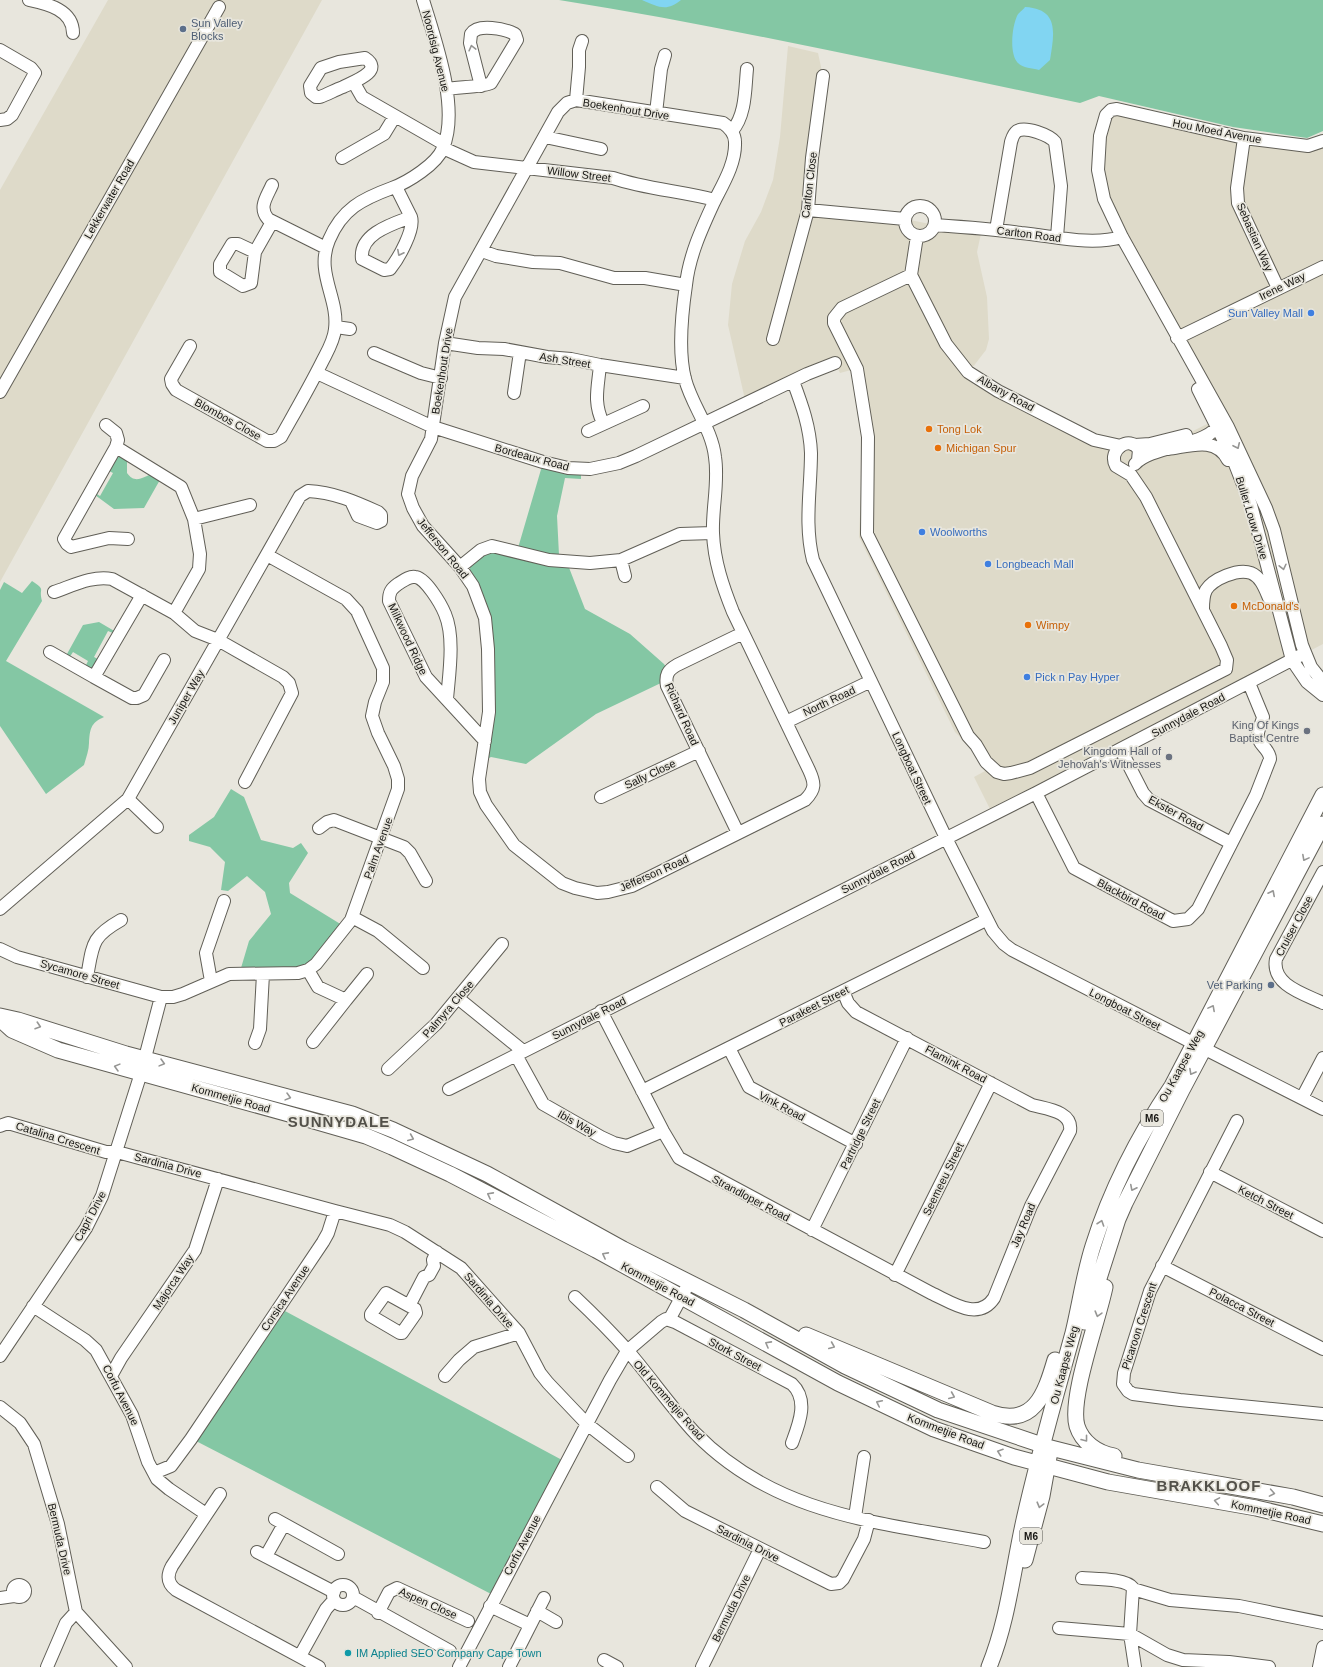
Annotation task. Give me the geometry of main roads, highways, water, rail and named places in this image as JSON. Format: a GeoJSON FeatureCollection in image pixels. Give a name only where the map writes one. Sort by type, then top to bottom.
{"type":"FeatureCollection","features":[{"type":"Feature","properties":{"kind":"main road","name":"Ou Kaapse Weg"},"geometry":{"type":"LineString","coordinates":[[1046,1446],[1090,1305],[1125,1203],[1199,1046],[1323,795]]}},
{"type":"Feature","properties":{"kind":"main road","name":"Ou Kaapse Weg"},"geometry":{"type":"LineString","coordinates":[[1042,1465],[1093,1247],[1113,1194],[1145,1129],[1199,1046],[1323,824]]}},
{"type":"Feature","properties":{"kind":"main road","name":"Kommetjie Road"},"geometry":{"type":"LineString","coordinates":[[0,1016],[18,1020],[143,1065],[366,1136],[392,1146],[450,1174],[682,1297],[838,1383],[934,1429],[1042,1465],[1108,1482],[1256,1508],[1323,1524]]}},
{"type":"Feature","properties":{"kind":"main road","name":"Kommetjie Road"},"geometry":{"type":"LineString","coordinates":[[0,1020],[12,1030],[58,1050],[143,1065],[352,1114],[393,1130],[487,1174],[689,1283],[744,1310],[845,1366],[938,1410],[1046,1446],[1138,1470],[1293,1497],[1323,1505]]}},
{"type":"Feature","properties":{"kind":"main road"},"geometry":{"type":"LineString","coordinates":[[1114,1235],[1111,1264],[1089,1346],[1076,1404],[1076,1417],[1080,1431],[1088,1444],[1108,1455],[1199,1474],[1231,1486]]}},
{"type":"Feature","properties":{"kind":"main road"},"geometry":{"type":"LineString","coordinates":[[744,1310],[992,1413],[1008,1417],[1016,1416],[1024,1413],[1036,1404],[1045,1390],[1072,1298],[1093,1247]]}},
{"type":"Feature","properties":{"kind":"main road","name":"M6"},"geometry":{"type":"LineString","coordinates":[[989,1667],[1008,1604],[1019,1580],[1035,1523],[1042,1496],[1042,1465]]}},
{"type":"Feature","properties":{"kind":"water"},"geometry":{"type":"Polygon","coordinates":[[[642,0],[681,0],[671,6],[662,7],[642,0]]]}},
{"type":"Feature","properties":{"kind":"water"},"geometry":{"type":"Polygon","coordinates":[[[1025,7],[1044,12],[1052,24],[1053,41],[1050,60],[1039,70],[1020,65],[1015,59],[1013,53],[1012,40],[1015,21],[1025,7]]]}},
{"type":"Feature","properties":{"kind":"place","name":"Sun Valley Blocks"},"geometry":{"type":"Point","coordinates":[183,29]}},
{"type":"Feature","properties":{"kind":"place","name":"Sun Valley Mall"},"geometry":{"type":"Point","coordinates":[1311,313]}},
{"type":"Feature","properties":{"kind":"place","name":"Tong Lok"},"geometry":{"type":"Point","coordinates":[929,429]}},
{"type":"Feature","properties":{"kind":"place","name":"Michigan Spur"},"geometry":{"type":"Point","coordinates":[938,448]}},
{"type":"Feature","properties":{"kind":"place","name":"Woolworths"},"geometry":{"type":"Point","coordinates":[922,532]}},
{"type":"Feature","properties":{"kind":"place","name":"Longbeach Mall"},"geometry":{"type":"Point","coordinates":[988,564]}},
{"type":"Feature","properties":{"kind":"place","name":"McDonald's"},"geometry":{"type":"Point","coordinates":[1234,606]}},
{"type":"Feature","properties":{"kind":"place","name":"Wimpy"},"geometry":{"type":"Point","coordinates":[1028,625]}},
{"type":"Feature","properties":{"kind":"place","name":"Pick n Pay Hyper"},"geometry":{"type":"Point","coordinates":[1027,677]}},
{"type":"Feature","properties":{"kind":"place","name":"King Of Kings Baptist Centre"},"geometry":{"type":"Point","coordinates":[1307,731]}},
{"type":"Feature","properties":{"kind":"place","name":"Kingdom Hall of Jehovah's Witnesses"},"geometry":{"type":"Point","coordinates":[1169,757]}},
{"type":"Feature","properties":{"kind":"place","name":"Vet Parking"},"geometry":{"type":"Point","coordinates":[1271,985]}},
{"type":"Feature","properties":{"kind":"place","name":"IM Applied SEO Company Cape Town"},"geometry":{"type":"Point","coordinates":[348,1653]}},
{"type":"Feature","properties":{"kind":"district","name":"SUNNYDALE"},"geometry":{"type":"Point","coordinates":[339,1121]}},
{"type":"Feature","properties":{"kind":"district","name":"BRAKKLOOF"},"geometry":{"type":"Point","coordinates":[1209,1485]}}]}
